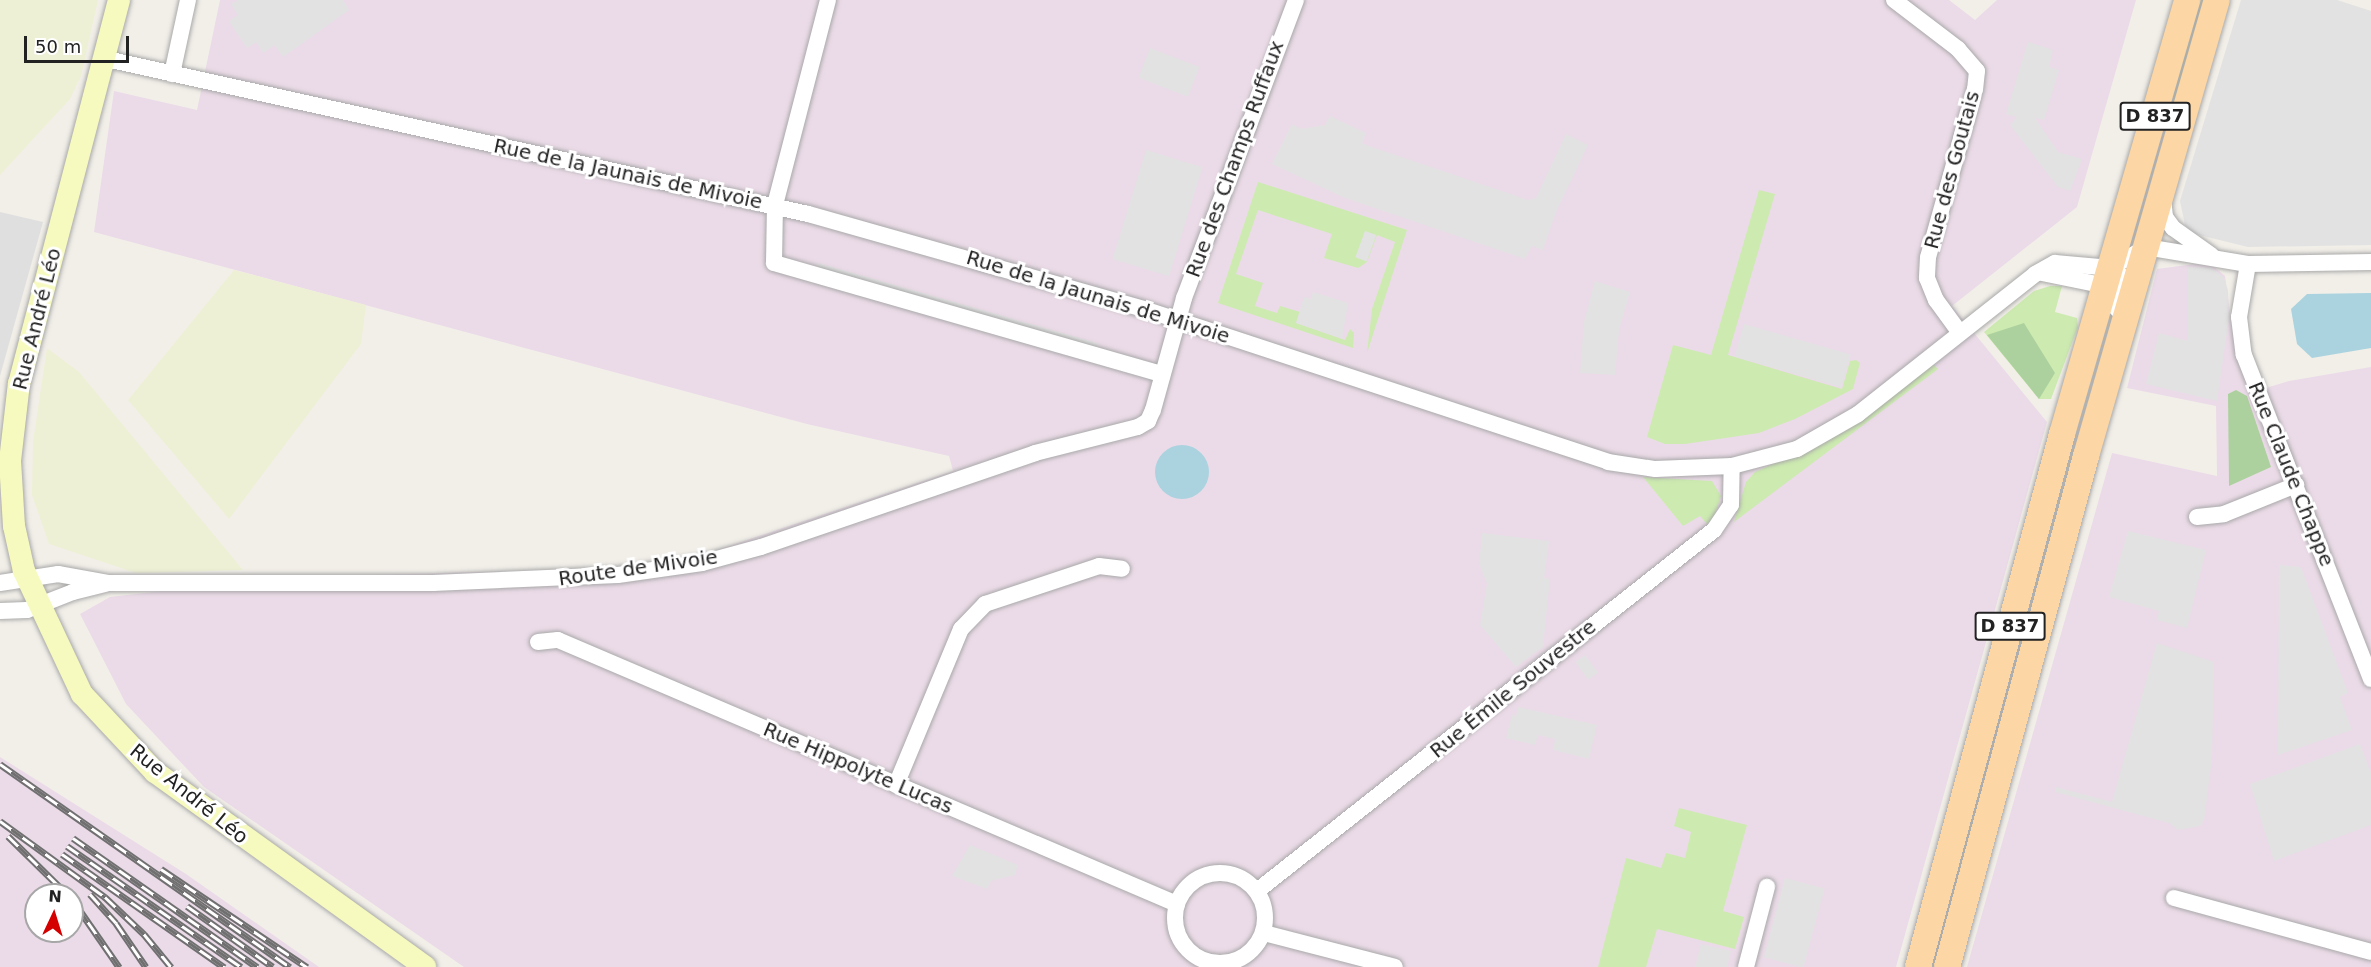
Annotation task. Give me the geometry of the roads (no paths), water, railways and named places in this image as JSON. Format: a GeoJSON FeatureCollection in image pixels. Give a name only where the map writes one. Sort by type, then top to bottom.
{"type":"FeatureCollection","features":[{"type":"Feature","properties":{"kind":"main road","name":"D 837"},"geometry":{"type":"LineString","coordinates":[[1918,967],[2062,434],[2125,269],[2163,187],[2217,0]]}},
{"type":"Feature","properties":{"kind":"main road","name":"D 837"},"geometry":{"type":"LineString","coordinates":[[1947,967],[2086,456],[2125,269],[2184,11]]}},
{"type":"Feature","properties":{"kind":"street","name":"Rue André Léo"},"geometry":{"type":"LineString","coordinates":[[119,0],[19,383],[10,461],[14,526],[27,578],[39,608],[82,694],[155,772],[425,967]]}},
{"type":"Feature","properties":{"kind":"street"},"geometry":{"type":"LineString","coordinates":[[172,74],[188,0]]}},
{"type":"Feature","properties":{"kind":"street"},"geometry":{"type":"LineString","coordinates":[[828,0],[775,205],[774,263],[1162,374]]}},
{"type":"Feature","properties":{"kind":"street","name":"Rue des Champs Ruffaux"},"geometry":{"type":"LineString","coordinates":[[1178,320],[1226,179],[1296,0]]}},
{"type":"Feature","properties":{"kind":"street","name":"Rue des Goutais"},"geometry":{"type":"LineString","coordinates":[[1894,0],[1958,49],[1977,71],[1975,89],[1928,257],[1927,278],[1936,300],[1959,332]]}},
{"type":"Feature","properties":{"kind":"street"},"geometry":{"type":"LineString","coordinates":[[2125,269],[2137,213],[2164,119],[2184,11]]}},
{"type":"Feature","properties":{"kind":"street","name":"Rue de la Jaunais de Mivoie"},"geometry":{"type":"LineString","coordinates":[[102,58],[775,205],[975,259],[1178,320],[1608,462],[1655,469],[1732,466],[1797,449],[1822,437],[1858,414],[2035,274],[2055,263],[2125,269],[2217,259],[2248,264],[2371,262]]}},
{"type":"Feature","properties":{"kind":"street"},"geometry":{"type":"LineString","coordinates":[[2163,187],[2165,217],[2173,228],[2217,259]]}},
{"type":"Feature","properties":{"kind":"street","name":"Rue Claude Chappe"},"geometry":{"type":"LineString","coordinates":[[2248,264],[2239,316],[2240,340],[2371,679]]}},
{"type":"Feature","properties":{"kind":"street","name":"Route de Mivoie"},"geometry":{"type":"LineString","coordinates":[[0,582],[58,574],[109,583],[542,580],[702,563],[761,547],[1035,453],[1138,427],[1148,421],[1153,410],[1178,320]]}},
{"type":"Feature","properties":{"kind":"street","name":"Rue Émile Souvestre"},"geometry":{"type":"LineString","coordinates":[[1257,891],[1714,530],[1731,505],[1732,466]]}},
{"type":"Feature","properties":{"kind":"street"},"geometry":{"type":"LineString","coordinates":[[2197,517],[2224,514],[2296,485]]}},
{"type":"Feature","properties":{"kind":"street"},"geometry":{"type":"LineString","coordinates":[[897,785],[961,629],[985,604],[1099,566],[1122,569]]}},
{"type":"Feature","properties":{"kind":"street","name":"Route de Mivoie"},"geometry":{"type":"LineString","coordinates":[[39,608],[73,592],[109,583]]}},
{"type":"Feature","properties":{"kind":"street"},"geometry":{"type":"LineString","coordinates":[[0,611],[39,608]]}},
{"type":"Feature","properties":{"kind":"street","name":"Rue Hippolyte Lucas"},"geometry":{"type":"LineString","coordinates":[[538,642],[558,640],[1177,904]]}},
{"type":"Feature","properties":{"kind":"street"},"geometry":{"type":"LineString","coordinates":[[1213,873],[1229,873],[1245,879],[1257,891],[1265,906],[1264,933],[1252,951],[1238,960],[1206,964],[1191,953],[1180,939],[1174,922],[1177,904],[1184,890],[1197,878],[1213,873]]}},
{"type":"Feature","properties":{"kind":"street"},"geometry":{"type":"LineString","coordinates":[[1746,967],[1767,887]]}},
{"type":"Feature","properties":{"kind":"street"},"geometry":{"type":"LineString","coordinates":[[2174,898],[2371,952]]}},
{"type":"Feature","properties":{"kind":"street"},"geometry":{"type":"LineString","coordinates":[[1264,933],[1395,967]]}},
{"type":"Feature","properties":{"kind":"water"},"geometry":{"type":"Polygon","coordinates":[[[2371,293],[2371,348],[2312,358],[2297,344],[2291,309],[2307,294],[2371,293]]]}},
{"type":"Feature","properties":{"kind":"water"},"geometry":{"type":"Polygon","coordinates":[[[1177,445],[1187,445],[1201,453],[1207,462],[1209,472],[1207,482],[1201,491],[1187,499],[1177,499],[1160,487],[1155,477],[1155,467],[1167,450],[1177,445]]]}},
{"type":"Feature","properties":{"kind":"railway"},"geometry":{"type":"LineString","coordinates":[[0,764],[290,967]]}},
{"type":"Feature","properties":{"kind":"railway"},"geometry":{"type":"LineString","coordinates":[[0,821],[105,897],[144,934],[171,967]]}},
{"type":"Feature","properties":{"kind":"railway"},"geometry":{"type":"LineString","coordinates":[[8,836],[56,883]]}},
{"type":"Feature","properties":{"kind":"railway"},"geometry":{"type":"LineString","coordinates":[[73,838],[257,967]]}},
{"type":"Feature","properties":{"kind":"railway"},"geometry":{"type":"LineString","coordinates":[[67,846],[241,967]]}},
{"type":"Feature","properties":{"kind":"railway"},"geometry":{"type":"LineString","coordinates":[[62,854],[224,967]]}},
{"type":"Feature","properties":{"kind":"railway"},"geometry":{"type":"LineString","coordinates":[[161,869],[307,967]]}},
{"type":"Feature","properties":{"kind":"railway"},"geometry":{"type":"LineString","coordinates":[[90,894],[116,923],[146,967]]}},
{"type":"Feature","properties":{"kind":"railway"},"geometry":{"type":"LineString","coordinates":[[187,906],[273,967]]}},
{"type":"Feature","properties":{"kind":"railway"},"geometry":{"type":"LineString","coordinates":[[84,916],[119,967]]}}]}
